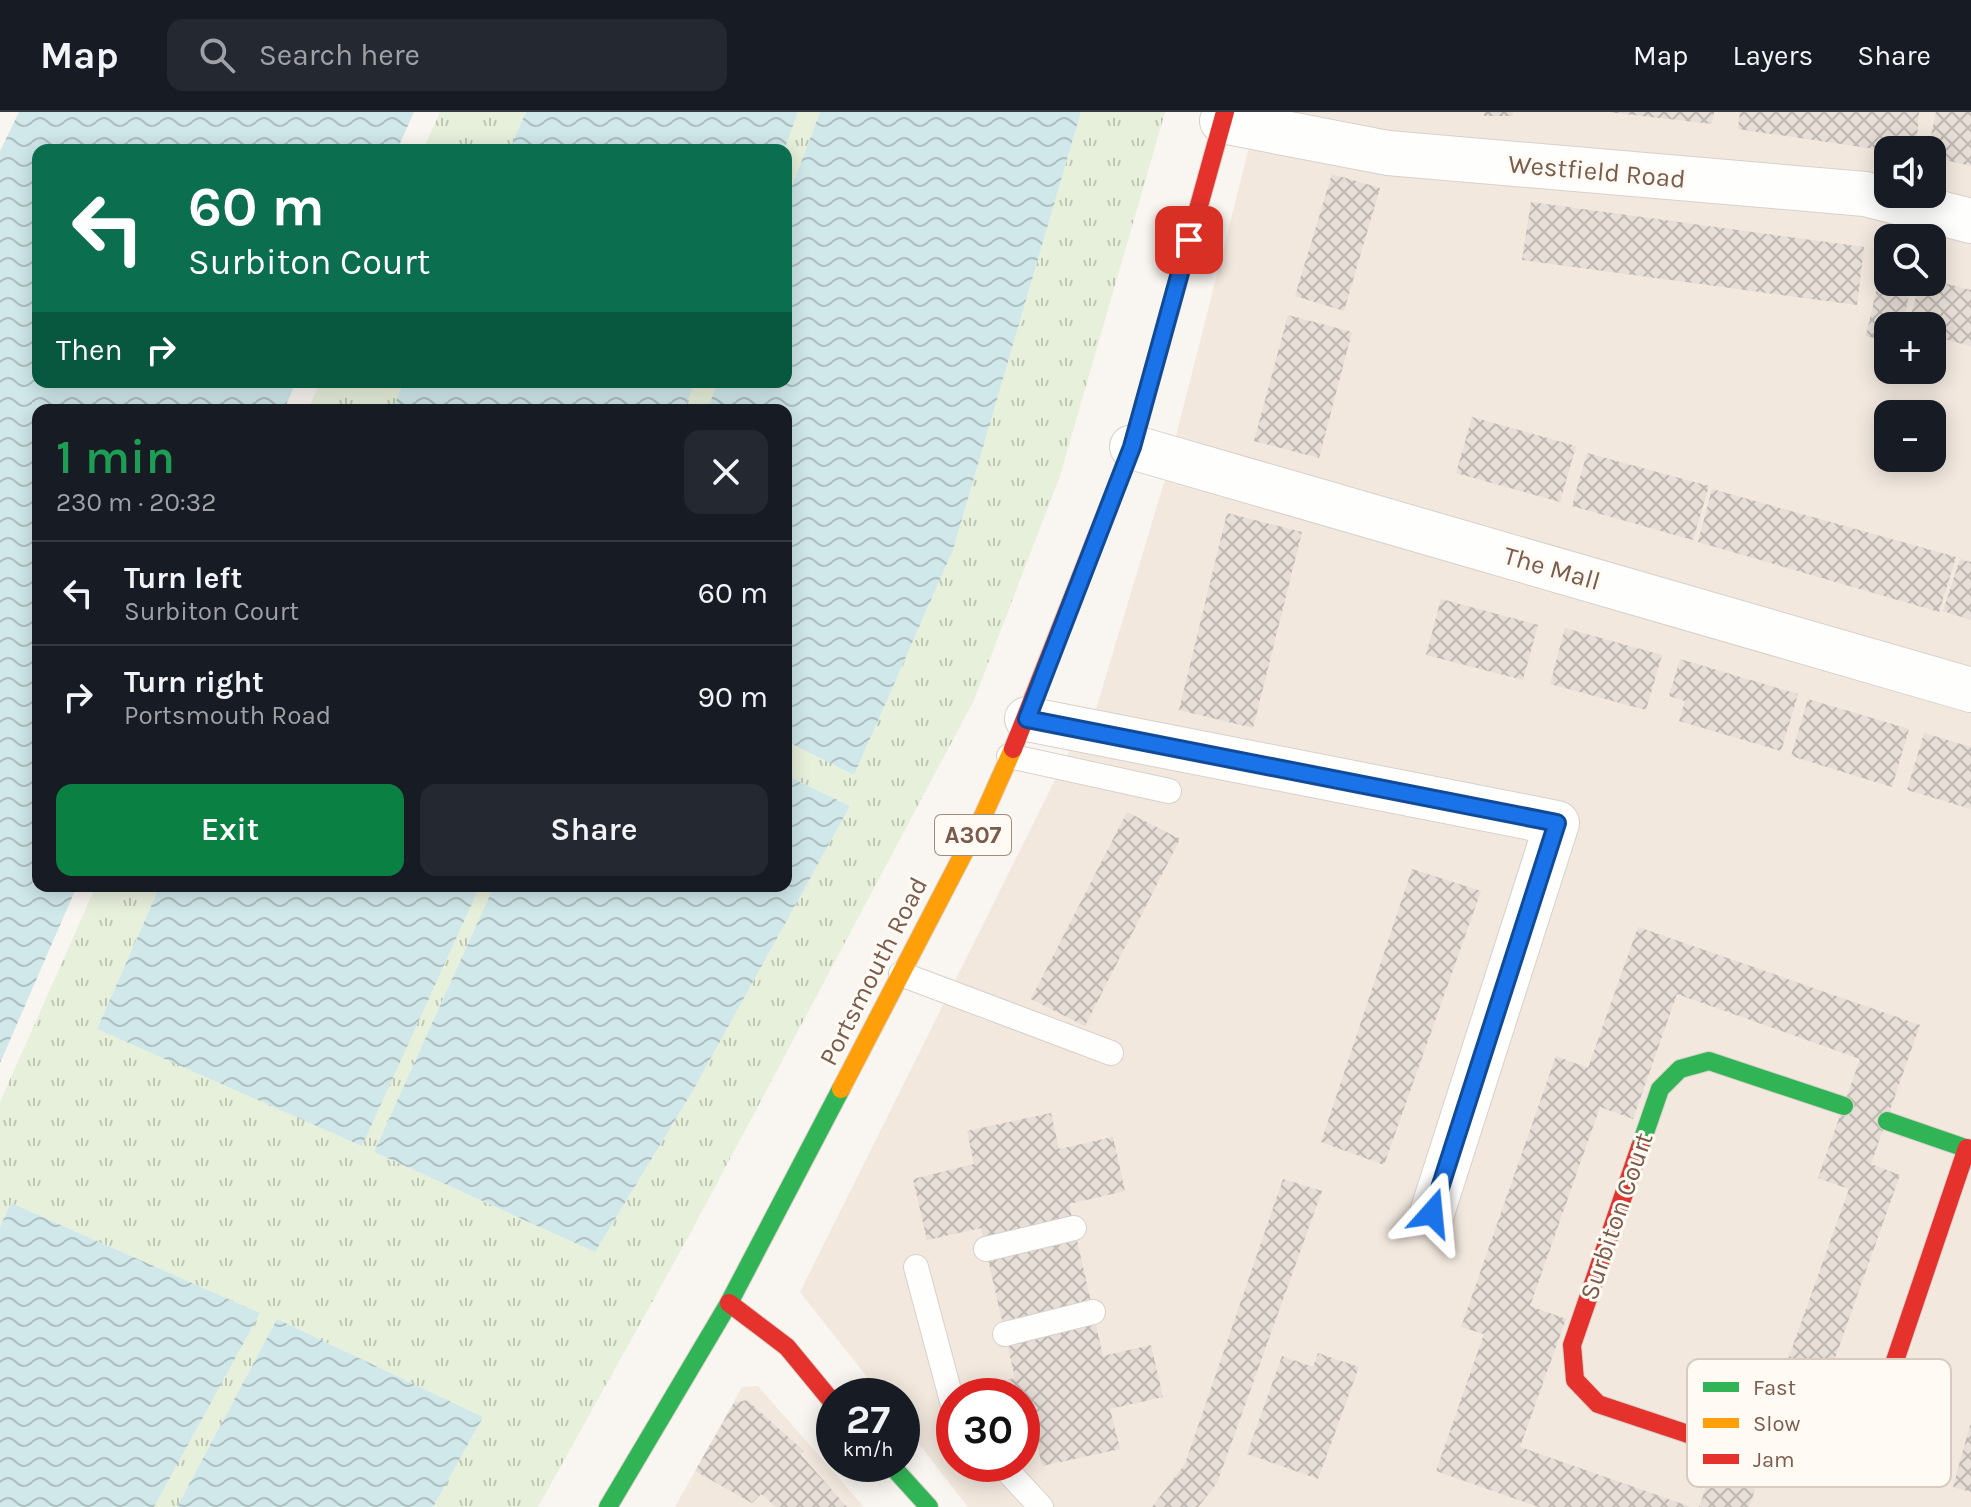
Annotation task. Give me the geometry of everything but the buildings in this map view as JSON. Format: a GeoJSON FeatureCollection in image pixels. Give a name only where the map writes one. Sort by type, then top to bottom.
{"type":"FeatureCollection","features":[{"type":"Feature","properties":{"kind":"main road","name":"Portsmouth Road"},"geometry":{"type":"LineString","coordinates":[[608,1507],[729,1303],[901,974],[1018,738],[1132,447],[1223,117]]}},
{"type":"Feature","properties":{"kind":"main road","name":"Surbiton Court"},"geometry":{"type":"LineString","coordinates":[[1687,1434],[1598,1404],[1575,1380],[1572,1345],[1660,1089],[1680,1069],[1709,1061],[1844,1106]]}},
{"type":"Feature","properties":{"kind":"main road"},"geometry":{"type":"LineString","coordinates":[[1887,1121],[1969,1149],[1896,1359]]}},
{"type":"Feature","properties":{"kind":"main road"},"geometry":{"type":"LineString","coordinates":[[729,1303],[787,1347],[816,1382]]}},
{"type":"Feature","properties":{"kind":"main road"},"geometry":{"type":"LineString","coordinates":[[906,1482],[929,1507]]}},
{"type":"Feature","properties":{"kind":"street","name":"Westfield Road"},"geometry":{"type":"LineString","coordinates":[[1223,117],[1388,153],[1865,194],[1971,221]]}},
{"type":"Feature","properties":{"kind":"street","name":"The Mall"},"geometry":{"type":"LineString","coordinates":[[1132,447],[1971,690]]}},
{"type":"Feature","properties":{"kind":"street"},"geometry":{"type":"LineString","coordinates":[[1018,738],[1557,823],[1432,1213]]}},
{"type":"Feature","properties":{"kind":"lane"},"geometry":{"type":"LineString","coordinates":[[1018,738],[1169,791]]}},
{"type":"Feature","properties":{"kind":"lane"},"geometry":{"type":"LineString","coordinates":[[901,974],[1111,1053]]}},
{"type":"Feature","properties":{"kind":"lane"},"geometry":{"type":"LineString","coordinates":[[986,1249],[1074,1228]]}},
{"type":"Feature","properties":{"kind":"lane"},"geometry":{"type":"LineString","coordinates":[[916,1267],[946,1378]]}},
{"type":"Feature","properties":{"kind":"lane"},"geometry":{"type":"LineString","coordinates":[[1005,1334],[1093,1312]]}},
{"type":"Feature","properties":{"kind":"lane"},"geometry":{"type":"LineString","coordinates":[[1018,1482],[1041,1507]]}},
{"type":"Feature","properties":{"kind":"shaded area"},"geometry":{"type":"Polygon","coordinates":[[[1258,112],[1971,112],[1971,1507],[968,1507],[949,1482],[1040,1482],[1040,1378],[936,1378],[936,1466],[920,1445],[920,1378],[868,1378],[800,1292],[1068,754],[1093,719],[1166,476],[1258,112]]]}},
{"type":"Feature","properties":{"kind":"shaded area"},"geometry":{"type":"Polygon","coordinates":[[[758,1386],[816,1452],[816,1482],[842,1482],[864,1507],[675,1507],[742,1387],[758,1386]]]}},
{"type":"Feature","properties":{"kind":"green space"},"geometry":{"type":"Polygon","coordinates":[[[440,112],[526,112],[512,144],[426,144],[440,112]]]}},
{"type":"Feature","properties":{"kind":"green space"},"geometry":{"type":"Polygon","coordinates":[[[798,112],[820,112],[792,186],[792,144],[786,144],[798,112]]]}},
{"type":"Feature","properties":{"kind":"green space"},"geometry":{"type":"Polygon","coordinates":[[[1081,112],[1165,112],[1060,476],[974,700],[690,1234],[538,1507],[433,1507],[483,1417],[277,1319],[177,1507],[154,1507],[260,1313],[11,1203],[0,1227],[0,1102],[93,892],[157,892],[97,1029],[362,1145],[477,892],[491,892],[374,1152],[595,1252],[691,1094],[850,806],[792,778],[792,744],[854,775],[953,550],[1081,112]]]}},
{"type":"Feature","properties":{"kind":"green space"},"geometry":{"type":"Polygon","coordinates":[[[317,388],[401,388],[395,404],[311,404],[317,388]]]}},
{"type":"Feature","properties":{"kind":"green space"},"geometry":{"type":"Polygon","coordinates":[[[693,388],[716,388],[709,404],[686,404],[693,388]]]}},
{"type":"Feature","properties":{"kind":"water"},"geometry":{"type":"Polygon","coordinates":[[[19,112],[414,112],[400,144],[32,144],[32,388],[293,388],[287,404],[32,404],[32,892],[74,892],[0,1063],[0,151],[19,112]]]}},
{"type":"Feature","properties":{"kind":"water"},"geometry":{"type":"Polygon","coordinates":[[[526,112],[798,112],[786,144],[512,144],[526,112]]]}},
{"type":"Feature","properties":{"kind":"water"},"geometry":{"type":"Polygon","coordinates":[[[820,112],[1081,112],[953,550],[854,775],[792,744],[792,404],[709,404],[716,388],[792,388],[792,186],[820,112]]]}},
{"type":"Feature","properties":{"kind":"water"},"geometry":{"type":"Polygon","coordinates":[[[401,388],[693,388],[686,404],[395,404],[401,388]]]}},
{"type":"Feature","properties":{"kind":"water"},"geometry":{"type":"Polygon","coordinates":[[[792,778],[850,806],[691,1094],[595,1252],[374,1152],[491,892],[792,892],[792,778]]]}},
{"type":"Feature","properties":{"kind":"water"},"geometry":{"type":"Polygon","coordinates":[[[157,892],[477,892],[362,1146],[97,1029],[157,892]]]}},
{"type":"Feature","properties":{"kind":"water"},"geometry":{"type":"Polygon","coordinates":[[[11,1203],[260,1313],[154,1507],[0,1507],[0,1227],[11,1203]]]}},
{"type":"Feature","properties":{"kind":"water"},"geometry":{"type":"Polygon","coordinates":[[[277,1319],[483,1417],[433,1507],[177,1507],[277,1319]]]}},
{"type":"Feature","properties":{"kind":"traffic: fast"},"geometry":{"type":"LineString","coordinates":[[1640,1147],[1660,1089],[1680,1069],[1709,1061],[1844,1106]]}},
{"type":"Feature","properties":{"kind":"traffic: fast"},"geometry":{"type":"LineString","coordinates":[[608,1507],[729,1303],[841,1089]]}},
{"type":"Feature","properties":{"kind":"traffic: fast"},"geometry":{"type":"LineString","coordinates":[[1887,1121],[1971,1150]]}},
{"type":"Feature","properties":{"kind":"traffic: fast"},"geometry":{"type":"LineString","coordinates":[[906,1482],[929,1507]]}},
{"type":"Feature","properties":{"kind":"traffic: slow"},"geometry":{"type":"LineString","coordinates":[[841,1089],[983,816],[1013,749]]}},
{"type":"Feature","properties":{"kind":"traffic: jam"},"geometry":{"type":"LineString","coordinates":[[1013,749],[1132,447],[1225,112]]}},
{"type":"Feature","properties":{"kind":"traffic: jam"},"geometry":{"type":"LineString","coordinates":[[1640,1147],[1572,1345],[1575,1380],[1598,1404],[1687,1434]]}},
{"type":"Feature","properties":{"kind":"traffic: jam"},"geometry":{"type":"LineString","coordinates":[[1896,1359],[1967,1148]]}},
{"type":"Feature","properties":{"kind":"traffic: jam"},"geometry":{"type":"LineString","coordinates":[[729,1303],[787,1347],[816,1382]]}},
{"type":"Feature","properties":{"kind":"route"},"geometry":{"type":"LineString","coordinates":[[1189,240],[1132,447],[1027,719],[1557,823],[1432,1213]]}}]}
